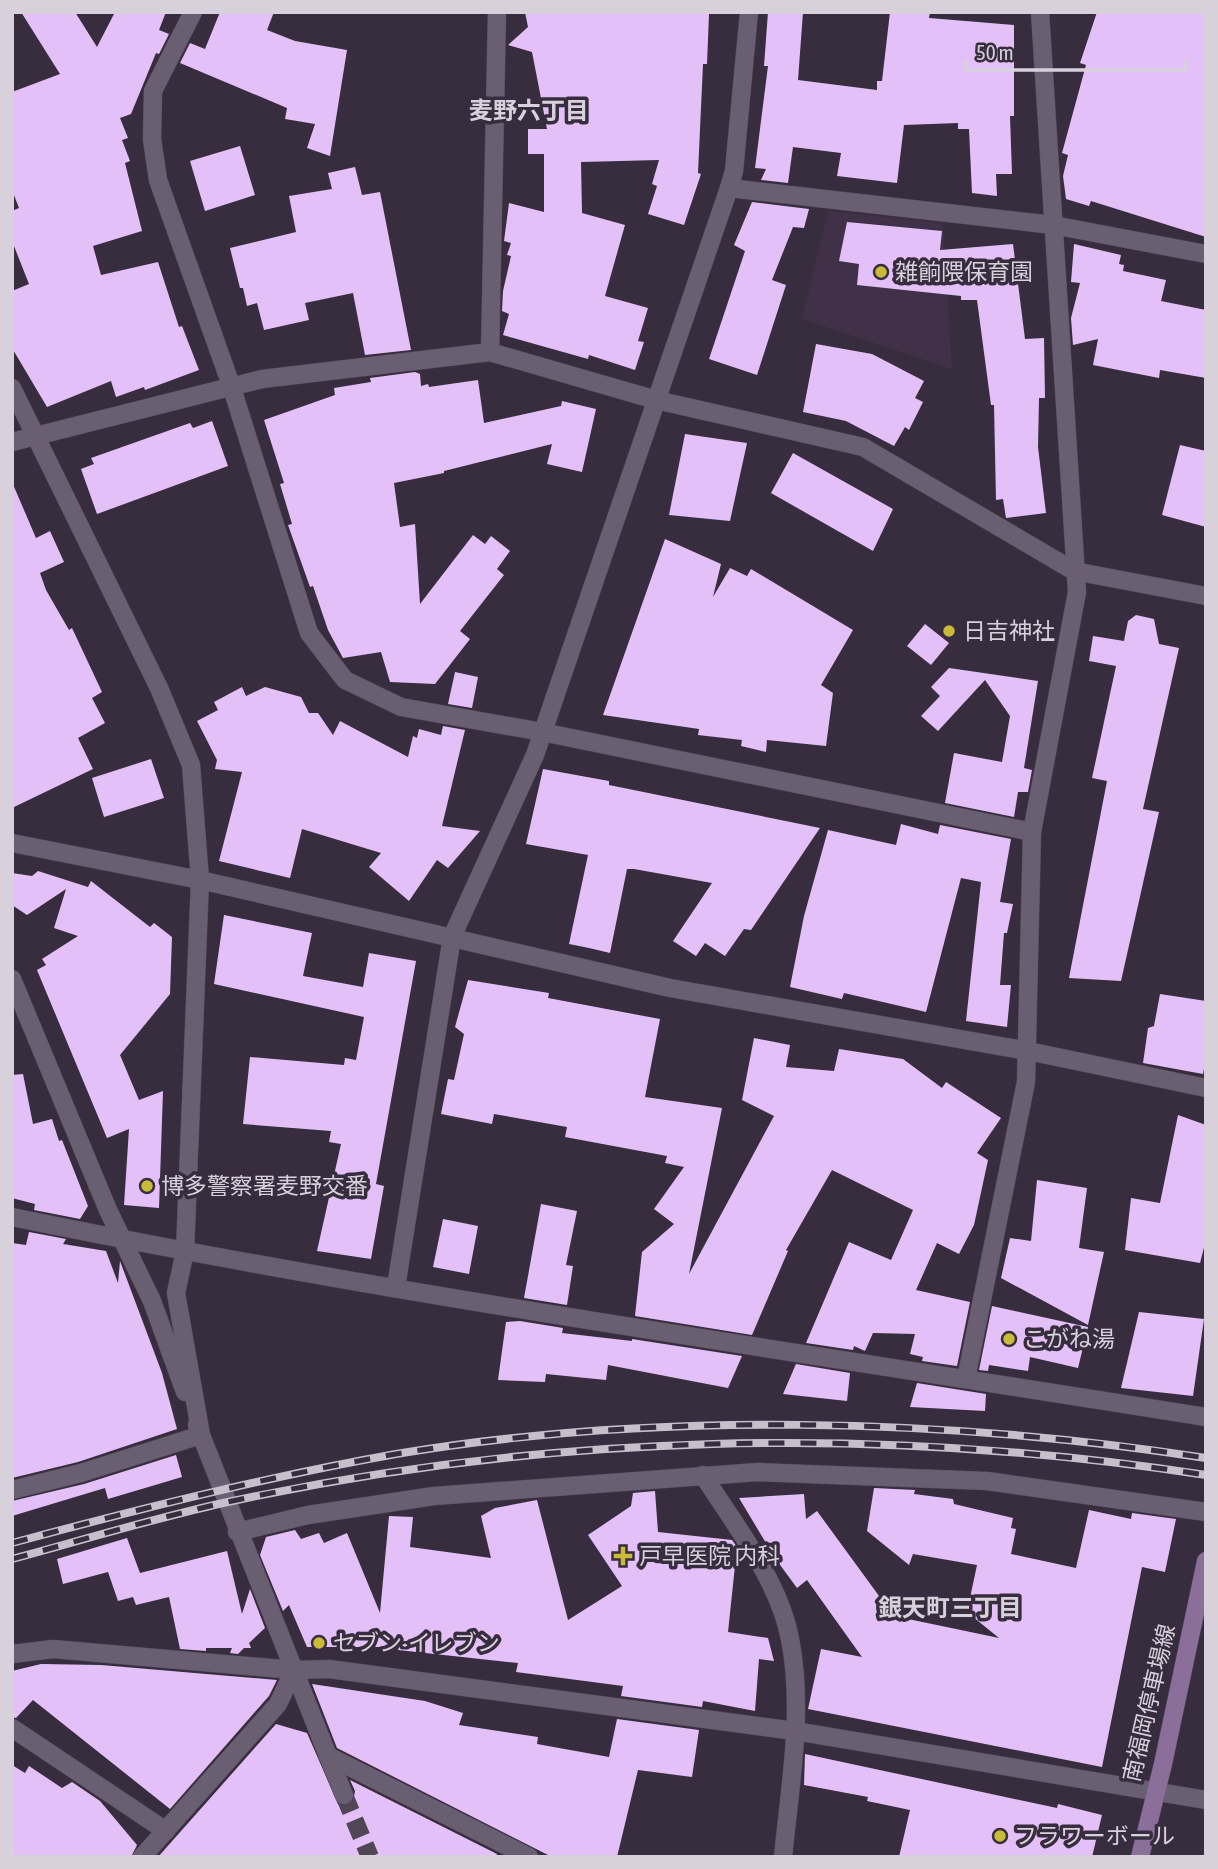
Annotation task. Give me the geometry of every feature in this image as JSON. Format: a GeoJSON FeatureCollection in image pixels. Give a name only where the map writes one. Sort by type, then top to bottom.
{"type":"FeatureCollection","features":[{"type":"Feature","properties":{"kind":"main road","name":"南福岡停車場線"},"geometry":{"type":"LineString","coordinates":[[1140,1857],[1206,1561]]}},
{"type":"Feature","properties":{"kind":"street"},"geometry":{"type":"LineString","coordinates":[[193,12],[153,91],[152,139],[158,180],[231,385],[309,633],[345,680],[401,708],[542,732],[1032,832]]}},
{"type":"Feature","properties":{"kind":"street"},"geometry":{"type":"LineString","coordinates":[[490,352],[497,12]]}},
{"type":"Feature","properties":{"kind":"street"},"geometry":{"type":"LineString","coordinates":[[396,1287],[452,937],[535,755],[729,188],[734,171],[749,12]]}},
{"type":"Feature","properties":{"kind":"street"},"geometry":{"type":"LineString","coordinates":[[967,1379],[1026,1082],[1032,832],[1077,592],[1041,12]]}},
{"type":"Feature","properties":{"kind":"street"},"geometry":{"type":"LineString","coordinates":[[729,188],[1053,225],[1206,254]]}},
{"type":"Feature","properties":{"kind":"street"},"geometry":{"type":"LineString","coordinates":[[12,442],[231,385],[490,352],[656,400],[863,447],[1074,571],[1206,596]]}},
{"type":"Feature","properties":{"kind":"street"},"geometry":{"type":"LineString","coordinates":[[12,388],[159,688],[187,751],[195,792],[200,880],[185,1251],[176,1293],[201,1435]]}},
{"type":"Feature","properties":{"kind":"street"},"geometry":{"type":"LineString","coordinates":[[12,843],[200,880],[670,988],[1028,1051],[1206,1088]]}},
{"type":"Feature","properties":{"kind":"street"},"geometry":{"type":"LineString","coordinates":[[12,979],[108,1210],[152,1301],[237,1532],[344,1795]]}},
{"type":"Feature","properties":{"kind":"street"},"geometry":{"type":"LineString","coordinates":[[12,1217],[185,1251],[396,1287],[1206,1417]]}},
{"type":"Feature","properties":{"kind":"street"},"geometry":{"type":"LineString","coordinates":[[12,1490],[81,1473],[201,1435]]}},
{"type":"Feature","properties":{"kind":"street"},"geometry":{"type":"LineString","coordinates":[[237,1532],[308,1515],[434,1496],[758,1472],[987,1481],[1206,1512]]}},
{"type":"Feature","properties":{"kind":"street"},"geometry":{"type":"LineString","coordinates":[[703,1475],[750,1549],[773,1592],[790,1637],[796,1686],[795,1731],[783,1857]]}},
{"type":"Feature","properties":{"kind":"street"},"geometry":{"type":"LineString","coordinates":[[12,1654],[53,1649],[294,1670],[329,1669],[795,1731],[1206,1800]]}},
{"type":"Feature","properties":{"kind":"street"},"geometry":{"type":"LineString","coordinates":[[142,1857],[278,1704],[294,1670]]}},
{"type":"Feature","properties":{"kind":"street"},"geometry":{"type":"LineString","coordinates":[[12,1728],[166,1831]]}},
{"type":"Feature","properties":{"kind":"street"},"geometry":{"type":"LineString","coordinates":[[328,1756],[529,1857]]}},
{"type":"Feature","properties":{"kind":"shaded area"},"geometry":{"type":"Polygon","coordinates":[[[828,211],[943,223],[952,369],[802,319],[828,211]]]}},
{"type":"Feature","properties":{"kind":"building"},"geometry":{"type":"Polygon","coordinates":[[[21,12],[75,12],[97,47],[115,12],[166,12],[159,30],[169,34],[159,54],[156,53],[131,114],[120,118],[128,138],[122,140],[130,161],[125,163],[142,231],[93,246],[101,275],[158,262],[179,327],[182,326],[199,370],[145,390],[144,387],[116,397],[111,381],[47,407],[12,348],[12,291],[29,284],[12,241],[12,211],[19,208],[12,190],[12,92],[60,74],[21,12]]]}},
{"type":"Feature","properties":{"kind":"building"},"geometry":{"type":"Polygon","coordinates":[[[220,12],[274,12],[267,30],[295,41],[347,50],[330,156],[307,148],[315,124],[285,119],[287,108],[180,63],[190,43],[205,49],[220,12]]]}},
{"type":"Feature","properties":{"kind":"building"},"geometry":{"type":"Polygon","coordinates":[[[525,12],[709,14],[707,64],[703,64],[698,173],[701,174],[684,225],[648,214],[657,186],[652,184],[659,160],[581,162],[582,213],[625,225],[605,296],[648,308],[638,341],[644,342],[635,370],[589,355],[588,359],[503,335],[509,314],[502,311],[503,291],[511,256],[507,255],[511,243],[504,241],[509,203],[544,212],[544,154],[528,154],[528,129],[547,129],[532,52],[508,45],[528,27],[525,12]]]}},
{"type":"Feature","properties":{"kind":"building"},"geometry":{"type":"Polygon","coordinates":[[[768,12],[803,12],[798,80],[877,90],[877,81],[882,81],[890,12],[930,12],[929,18],[1014,25],[1014,116],[1010,116],[1012,174],[996,174],[997,196],[972,193],[969,129],[958,129],[958,123],[904,125],[897,183],[837,176],[841,153],[793,147],[788,183],[761,180],[766,169],[755,168],[768,66],[764,66],[768,12]]]}},
{"type":"Feature","properties":{"kind":"building"},"geometry":{"type":"Polygon","coordinates":[[[1097,12],[1206,12],[1206,237],[1091,201],[1089,206],[1066,199],[1063,176],[1068,155],[1062,153],[1086,65],[1080,63],[1097,12]]]}},
{"type":"Feature","properties":{"kind":"building"},"geometry":{"type":"Polygon","coordinates":[[[240,146],[255,195],[205,211],[190,161],[240,146]]]}},
{"type":"Feature","properties":{"kind":"building"},"geometry":{"type":"Polygon","coordinates":[[[355,167],[362,195],[380,192],[411,350],[365,355],[353,293],[305,303],[309,320],[264,330],[257,303],[247,306],[243,288],[240,288],[230,248],[296,232],[289,196],[332,189],[328,173],[355,167]]]}},
{"type":"Feature","properties":{"kind":"building"},"geometry":{"type":"Polygon","coordinates":[[[752,202],[809,209],[804,228],[793,227],[772,280],[786,285],[757,375],[709,359],[745,251],[734,245],[752,202]]]}},
{"type":"Feature","properties":{"kind":"building"},"geometry":{"type":"Polygon","coordinates":[[[847,222],[942,231],[940,250],[1013,244],[1025,339],[1044,338],[1045,398],[1039,398],[1038,447],[1046,513],[1006,518],[1003,499],[996,500],[994,405],[991,405],[977,300],[857,285],[859,264],[839,261],[847,222]]]}},
{"type":"Feature","properties":{"kind":"building"},"geometry":{"type":"Polygon","coordinates":[[[1074,244],[1121,255],[1119,264],[1124,265],[1123,271],[1166,280],[1161,301],[1206,310],[1206,378],[1160,370],[1159,378],[1093,365],[1098,339],[1073,345],[1071,318],[1080,283],[1071,282],[1074,244]]]}},
{"type":"Feature","properties":{"kind":"building"},"geometry":{"type":"Polygon","coordinates":[[[816,344],[872,354],[924,381],[915,398],[923,402],[909,430],[905,427],[894,446],[846,421],[803,412],[816,344]]]}},
{"type":"Feature","properties":{"kind":"building"},"geometry":{"type":"Polygon","coordinates":[[[415,372],[420,374],[421,386],[478,380],[484,423],[561,406],[562,401],[596,409],[582,472],[547,464],[552,444],[444,473],[394,483],[400,527],[415,524],[420,604],[473,535],[485,544],[491,536],[510,551],[497,569],[504,575],[460,631],[470,639],[435,684],[390,682],[381,652],[343,658],[328,630],[313,586],[310,587],[288,525],[292,524],[280,484],[284,483],[264,420],[335,395],[334,388],[371,382],[370,378],[415,372]]]}},
{"type":"Feature","properties":{"kind":"building"},"geometry":{"type":"Polygon","coordinates":[[[212,421],[228,466],[97,514],[81,469],[94,464],[91,458],[190,423],[193,428],[212,421]]]}},
{"type":"Feature","properties":{"kind":"building"},"geometry":{"type":"Polygon","coordinates":[[[685,434],[747,443],[730,521],[669,515],[685,434]]]}},
{"type":"Feature","properties":{"kind":"building"},"geometry":{"type":"Polygon","coordinates":[[[1180,445],[1206,451],[1206,527],[1162,515],[1180,445]]]}},
{"type":"Feature","properties":{"kind":"building"},"geometry":{"type":"Polygon","coordinates":[[[793,453],[893,509],[873,551],[771,493],[793,453]]]}},
{"type":"Feature","properties":{"kind":"building"},"geometry":{"type":"Polygon","coordinates":[[[12,482],[36,538],[50,531],[64,562],[40,573],[46,590],[69,630],[72,628],[102,692],[92,698],[105,723],[78,738],[93,769],[12,808],[12,482]]]}},
{"type":"Feature","properties":{"kind":"building"},"geometry":{"type":"Polygon","coordinates":[[[665,539],[721,564],[713,597],[730,568],[747,576],[751,569],[853,630],[821,685],[833,693],[826,746],[767,740],[766,752],[741,746],[742,740],[698,735],[699,729],[603,715],[665,539]]]}},
{"type":"Feature","properties":{"kind":"building"},"geometry":{"type":"Polygon","coordinates":[[[1136,615],[1154,619],[1159,644],[1179,648],[1143,809],[1159,812],[1121,981],[1069,978],[1107,781],[1092,778],[1116,666],[1089,661],[1093,636],[1124,641],[1128,621],[1136,615]]]}},
{"type":"Feature","properties":{"kind":"building"},"geometry":{"type":"Polygon","coordinates":[[[925,624],[949,643],[931,665],[907,646],[925,624]]]}},
{"type":"Feature","properties":{"kind":"building"},"geometry":{"type":"Polygon","coordinates":[[[949,668],[1038,681],[1024,768],[1032,770],[1028,792],[1018,792],[1014,817],[945,803],[954,753],[1002,762],[1010,716],[985,680],[938,731],[921,716],[940,696],[931,687],[949,668]]]}},
{"type":"Feature","properties":{"kind":"building"},"geometry":{"type":"Polygon","coordinates":[[[455,672],[478,677],[472,708],[448,704],[455,672]]]}},
{"type":"Feature","properties":{"kind":"building"},"geometry":{"type":"Polygon","coordinates":[[[242,687],[246,696],[265,687],[301,697],[309,713],[318,713],[333,735],[340,721],[408,757],[413,736],[417,738],[419,729],[441,735],[443,726],[465,730],[442,826],[480,831],[448,868],[437,860],[409,901],[369,867],[381,853],[302,829],[290,878],[219,861],[242,772],[215,769],[217,760],[197,721],[218,710],[214,702],[242,687]]]}},
{"type":"Feature","properties":{"kind":"building"},"geometry":{"type":"Polygon","coordinates":[[[151,759],[164,798],[104,817],[92,778],[151,759]]]}},
{"type":"Feature","properties":{"kind":"building"},"geometry":{"type":"Polygon","coordinates":[[[543,769],[820,828],[751,930],[744,929],[725,956],[705,943],[696,956],[673,941],[712,883],[627,869],[610,953],[569,944],[588,855],[526,844],[543,769]]]}},
{"type":"Feature","properties":{"kind":"building"},"geometry":{"type":"Polygon","coordinates":[[[901,824],[938,834],[940,825],[1011,839],[1000,902],[1013,904],[1007,933],[1004,933],[1000,985],[1011,985],[1007,1027],[966,1021],[981,882],[961,878],[926,1012],[844,993],[842,999],[790,987],[804,916],[828,830],[896,845],[901,824]]]}},
{"type":"Feature","properties":{"kind":"building"},"geometry":{"type":"Polygon","coordinates":[[[38,871],[88,887],[91,881],[150,927],[154,923],[172,937],[170,994],[120,1055],[139,1100],[163,1091],[159,1208],[124,1205],[129,1129],[107,1138],[37,970],[46,965],[42,959],[78,936],[54,928],[66,889],[27,915],[12,905],[12,873],[32,876],[38,871]]]}},
{"type":"Feature","properties":{"kind":"building"},"geometry":{"type":"Polygon","coordinates":[[[224,915],[312,933],[303,976],[363,987],[369,953],[416,961],[376,1184],[384,1186],[371,1259],[317,1251],[341,1144],[329,1142],[331,1131],[243,1124],[250,1057],[344,1065],[345,1058],[356,1060],[364,1017],[214,984],[224,915]]]}},
{"type":"Feature","properties":{"kind":"building"},"geometry":{"type":"Polygon","coordinates":[[[468,980],[549,993],[548,998],[660,1019],[645,1097],[722,1108],[689,1274],[774,1116],[742,1100],[754,1038],[790,1045],[786,1067],[834,1071],[839,1049],[903,1059],[942,1088],[946,1082],[1001,1118],[977,1153],[988,1160],[974,1225],[959,1254],[937,1243],[916,1290],[970,1302],[957,1366],[922,1361],[923,1357],[910,1354],[915,1334],[873,1333],[865,1351],[854,1346],[853,1350],[806,1343],[849,1242],[891,1260],[913,1210],[832,1170],[786,1250],[788,1251],[752,1335],[635,1316],[642,1252],[674,1224],[654,1209],[684,1167],[665,1163],[667,1156],[565,1137],[567,1127],[494,1114],[492,1124],[441,1114],[448,1079],[454,1080],[464,1034],[455,1027],[468,980]]]}},
{"type":"Feature","properties":{"kind":"building"},"geometry":{"type":"Polygon","coordinates":[[[1160,994],[1206,1001],[1206,1058],[1203,1074],[1143,1063],[1148,1028],[1154,1026],[1160,994]]]}},
{"type":"Feature","properties":{"kind":"building"},"geometry":{"type":"Polygon","coordinates":[[[23,1074],[33,1124],[52,1119],[88,1206],[80,1219],[34,1210],[35,1204],[12,1198],[12,1075],[23,1074]]]}},
{"type":"Feature","properties":{"kind":"building"},"geometry":{"type":"Polygon","coordinates":[[[1178,1115],[1206,1125],[1206,1240],[1200,1263],[1125,1250],[1131,1198],[1160,1203],[1178,1115]]]}},
{"type":"Feature","properties":{"kind":"building"},"geometry":{"type":"Polygon","coordinates":[[[1037,1180],[1087,1188],[1079,1248],[1104,1252],[1088,1325],[1001,1278],[1010,1238],[1031,1241],[1037,1180]]]}},
{"type":"Feature","properties":{"kind":"building"},"geometry":{"type":"Polygon","coordinates":[[[541,1204],[577,1211],[566,1265],[573,1266],[567,1305],[524,1298],[541,1204]]]}},
{"type":"Feature","properties":{"kind":"building"},"geometry":{"type":"Polygon","coordinates":[[[443,1219],[478,1226],[469,1274],[433,1267],[443,1219]]]}},
{"type":"Feature","properties":{"kind":"building"},"geometry":{"type":"Polygon","coordinates":[[[29,1232],[66,1239],[63,1244],[106,1251],[118,1283],[120,1261],[162,1373],[177,1429],[78,1462],[12,1478],[12,1243],[26,1245],[29,1232]]]}},
{"type":"Feature","properties":{"kind":"building"},"geometry":{"type":"Polygon","coordinates":[[[992,1306],[1088,1327],[1078,1368],[1030,1357],[1028,1371],[989,1365],[988,1371],[979,1370],[992,1306]]]}},
{"type":"Feature","properties":{"kind":"building"},"geometry":{"type":"Polygon","coordinates":[[[1139,1312],[1204,1319],[1193,1396],[1121,1388],[1139,1312]]]}},
{"type":"Feature","properties":{"kind":"building"},"geometry":{"type":"Polygon","coordinates":[[[520,1321],[563,1328],[562,1333],[632,1339],[742,1356],[728,1388],[608,1365],[606,1380],[546,1374],[545,1382],[498,1380],[506,1322],[520,1321]]]}},
{"type":"Feature","properties":{"kind":"building"},"geometry":{"type":"Polygon","coordinates":[[[796,1364],[850,1373],[847,1401],[783,1394],[796,1364]]]}},
{"type":"Feature","properties":{"kind":"building"},"geometry":{"type":"Polygon","coordinates":[[[917,1383],[986,1394],[985,1411],[910,1407],[917,1383]]]}},
{"type":"Feature","properties":{"kind":"building"},"geometry":{"type":"Polygon","coordinates":[[[176,1455],[182,1477],[108,1499],[105,1488],[12,1516],[12,1501],[84,1484],[176,1455]]]}},
{"type":"Feature","properties":{"kind":"building"},"geometry":{"type":"Polygon","coordinates":[[[874,1488],[915,1490],[914,1494],[953,1499],[954,1504],[1013,1518],[1011,1528],[1016,1529],[1011,1554],[1076,1568],[1089,1510],[1131,1519],[1132,1513],[1176,1519],[1165,1572],[1142,1567],[1102,1767],[808,1709],[821,1649],[862,1657],[807,1580],[797,1588],[764,1543],[739,1498],[804,1494],[806,1519],[817,1511],[890,1611],[889,1615],[999,1638],[967,1612],[977,1565],[913,1554],[909,1565],[867,1531],[874,1488]]]}},
{"type":"Feature","properties":{"kind":"building"},"geometry":{"type":"Polygon","coordinates":[[[655,1491],[658,1532],[732,1540],[737,1547],[728,1632],[768,1638],[774,1661],[759,1659],[755,1711],[703,1701],[702,1707],[621,1696],[623,1686],[516,1672],[518,1663],[398,1650],[399,1647],[307,1647],[289,1605],[283,1611],[260,1555],[266,1537],[295,1530],[301,1539],[319,1533],[324,1543],[347,1533],[380,1613],[389,1516],[413,1517],[410,1547],[491,1558],[481,1516],[495,1508],[537,1500],[568,1620],[622,1586],[588,1535],[631,1506],[633,1493],[655,1491]]]}},
{"type":"Feature","properties":{"kind":"building"},"geometry":{"type":"Polygon","coordinates":[[[127,1538],[140,1573],[227,1551],[242,1614],[250,1589],[265,1628],[249,1643],[251,1648],[244,1648],[238,1654],[230,1653],[232,1648],[206,1648],[206,1651],[180,1649],[169,1597],[136,1605],[133,1597],[118,1601],[108,1572],[63,1584],[57,1559],[127,1538]]]}},
{"type":"Feature","properties":{"kind":"building"},"geometry":{"type":"Polygon","coordinates":[[[41,1664],[101,1665],[277,1680],[269,1696],[170,1809],[33,1700],[16,1718],[12,1717],[12,1671],[41,1664]]]}},
{"type":"Feature","properties":{"kind":"building"},"geometry":{"type":"Polygon","coordinates":[[[312,1684],[425,1701],[463,1713],[459,1725],[538,1737],[537,1744],[609,1757],[617,1719],[699,1730],[692,1777],[638,1770],[617,1857],[552,1857],[337,1748],[312,1684]]]}},
{"type":"Feature","properties":{"kind":"building"},"geometry":{"type":"Polygon","coordinates":[[[276,1724],[307,1733],[338,1804],[348,1806],[353,1801],[355,1791],[350,1780],[497,1854],[496,1857],[158,1857],[276,1724]]]}},
{"type":"Feature","properties":{"kind":"building","name":"フラワーボール"},"geometry":{"type":"Polygon","coordinates":[[[805,1754],[1057,1808],[1058,1804],[1102,1815],[1092,1857],[899,1857],[910,1810],[867,1801],[868,1797],[804,1785],[805,1754]]]}},
{"type":"Feature","properties":{"kind":"building"},"geometry":{"type":"Polygon","coordinates":[[[12,1765],[25,1773],[29,1766],[62,1788],[72,1782],[100,1801],[137,1845],[131,1857],[12,1857],[12,1765]]]}},
{"type":"Feature","properties":{"kind":"tunnel"},"geometry":{"type":"LineString","coordinates":[[344,1795],[370,1857]]}},
{"type":"Feature","properties":{"kind":"railway"},"geometry":{"type":"LineString","coordinates":[[12,1543],[203,1494],[347,1463],[494,1440],[595,1431],[698,1426],[904,1428],[1007,1434],[1206,1458]]}},
{"type":"Feature","properties":{"kind":"railway"},"geometry":{"type":"LineString","coordinates":[[12,1559],[196,1509],[344,1480],[467,1462],[590,1450],[713,1444],[837,1443],[960,1448],[1083,1459],[1206,1475]]}},
{"type":"Feature","properties":{"kind":"place","name":"雑餉隈保育園"},"geometry":{"type":"Point","coordinates":[881,272]}},
{"type":"Feature","properties":{"kind":"place","name":"日吉神社"},"geometry":{"type":"Point","coordinates":[949,631]}},
{"type":"Feature","properties":{"kind":"place","name":"博多警察署麦野交番"},"geometry":{"type":"Point","coordinates":[147,1186]}},
{"type":"Feature","properties":{"kind":"place","name":"こがね湯"},"geometry":{"type":"Point","coordinates":[1009,1339]}},
{"type":"Feature","properties":{"kind":"place","name":"戸早医院 内科"},"geometry":{"type":"Point","coordinates":[623,1556]}},
{"type":"Feature","properties":{"kind":"place","name":"セブン-イレブン"},"geometry":{"type":"Point","coordinates":[319,1643]}},
{"type":"Feature","properties":{"kind":"place","name":"フラワーボール"},"geometry":{"type":"Point","coordinates":[1000,1836]}},
{"type":"Feature","properties":{"kind":"district","name":"麦野六丁目"},"geometry":{"type":"Point","coordinates":[529,110]}},
{"type":"Feature","properties":{"kind":"district","name":"銀天町三丁目"},"geometry":{"type":"Point","coordinates":[950,1607]}}]}
